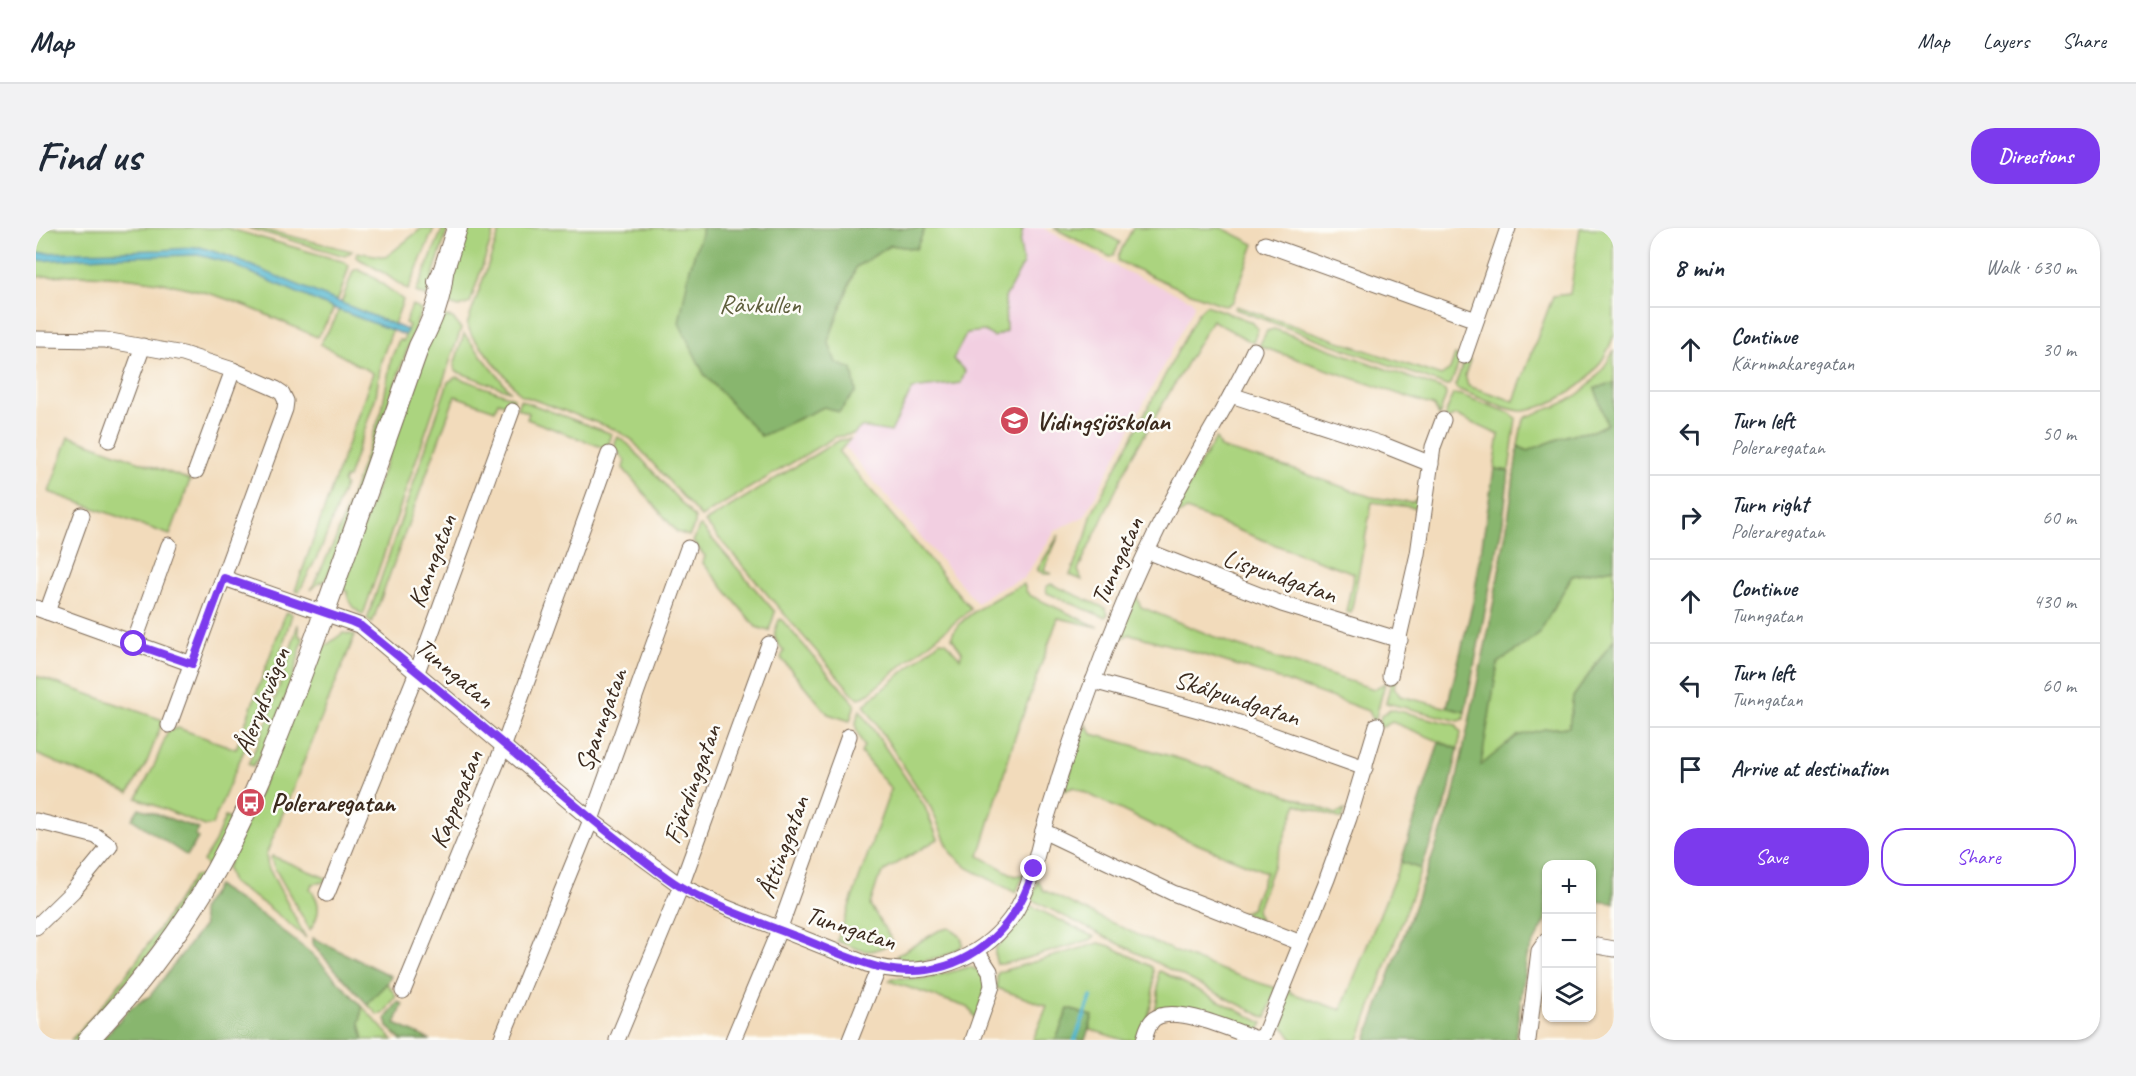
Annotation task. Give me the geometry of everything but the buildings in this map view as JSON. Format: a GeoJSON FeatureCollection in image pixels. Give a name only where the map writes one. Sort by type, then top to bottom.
{"type":"FeatureCollection","features":[{"type":"Feature","properties":{"kind":"main road","name":"Ålerydsvägen"},"geometry":{"type":"LineString","coordinates":[[88,1040],[132,990],[182,923],[216,870],[250,802],[324,613],[419,346],[435,315],[442,294],[443,272],[457,228]]}},
{"type":"Feature","properties":{"kind":"street"},"geometry":{"type":"LineString","coordinates":[[1464,357],[1508,228]]}},
{"type":"Feature","properties":{"kind":"street"},"geometry":{"type":"LineString","coordinates":[[1265,244],[1476,320]]}},
{"type":"Feature","properties":{"kind":"street"},"geometry":{"type":"LineString","coordinates":[[36,339],[96,340],[183,354],[233,370],[276,389],[282,393],[286,401],[224,578],[169,725]]}},
{"type":"Feature","properties":{"kind":"street"},"geometry":{"type":"LineString","coordinates":[[109,440],[143,346]]}},
{"type":"Feature","properties":{"kind":"street","name":"Tunngatan"},"geometry":{"type":"LineString","coordinates":[[324,613],[361,626],[591,820],[681,886],[779,930],[879,967],[930,968],[949,964],[977,951],[1002,930],[1028,888],[1043,831],[1077,723],[1121,610],[1147,551],[1254,350]]}},
{"type":"Feature","properties":{"kind":"street"},"geometry":{"type":"LineString","coordinates":[[196,471],[233,370]]}},
{"type":"Feature","properties":{"kind":"street"},"geometry":{"type":"LineString","coordinates":[[1231,395],[1381,444],[1431,464]]}},
{"type":"Feature","properties":{"kind":"street","name":"Kanngatan"},"geometry":{"type":"LineString","coordinates":[[327,894],[417,672],[512,411]]}},
{"type":"Feature","properties":{"kind":"street"},"geometry":{"type":"LineString","coordinates":[[1390,676],[1418,554],[1433,447],[1443,420]]}},
{"type":"Feature","properties":{"kind":"street","name":"Kappegatan"},"geometry":{"type":"LineString","coordinates":[[404,991],[504,745],[609,454]]}},
{"type":"Feature","properties":{"kind":"street"},"geometry":{"type":"LineString","coordinates":[[82,514],[41,610],[192,664]]}},
{"type":"Feature","properties":{"kind":"street"},"geometry":{"type":"LineString","coordinates":[[134,644],[169,545]]}},
{"type":"Feature","properties":{"kind":"street","name":"Spanngatan"},"geometry":{"type":"LineString","coordinates":[[501,1040],[591,820],[688,548]]}},
{"type":"Feature","properties":{"kind":"street","name":"Lispundgatan"},"geometry":{"type":"LineString","coordinates":[[1147,551],[1282,604],[1400,640]]}},
{"type":"Feature","properties":{"kind":"street"},"geometry":{"type":"LineString","coordinates":[[224,578],[324,613]]}},
{"type":"Feature","properties":{"kind":"street","name":"Fjärdinggatan"},"geometry":{"type":"LineString","coordinates":[[617,1040],[681,886],[769,644]]}},
{"type":"Feature","properties":{"kind":"street","name":"Skålpundgatan"},"geometry":{"type":"LineString","coordinates":[[1093,681],[1217,715],[1365,768]]}},
{"type":"Feature","properties":{"kind":"street"},"geometry":{"type":"LineString","coordinates":[[1144,1040],[1149,1024],[1155,1018],[1174,1013],[1259,1038],[1264,1035],[1327,879],[1365,768],[1377,725]]}},
{"type":"Feature","properties":{"kind":"street","name":"Åttinggatan"},"geometry":{"type":"LineString","coordinates":[[733,1040],[779,930],[849,735]]}},
{"type":"Feature","properties":{"kind":"street"},"geometry":{"type":"LineString","coordinates":[[36,821],[96,836],[110,846],[73,891],[36,927]]}},
{"type":"Feature","properties":{"kind":"street"},"geometry":{"type":"LineString","coordinates":[[1043,831],[1173,893],[1301,943]]}},
{"type":"Feature","properties":{"kind":"street"},"geometry":{"type":"LineString","coordinates":[[1596,946],[1614,949]]}},
{"type":"Feature","properties":{"kind":"street"},"geometry":{"type":"LineString","coordinates":[[1528,1040],[1539,951],[1542,947]]}},
{"type":"Feature","properties":{"kind":"street"},"geometry":{"type":"LineString","coordinates":[[973,1040],[992,986],[990,971],[977,951]]}},
{"type":"Feature","properties":{"kind":"street"},"geometry":{"type":"LineString","coordinates":[[850,1040],[879,967]]}},
{"type":"Feature","properties":{"kind":"shaded area","name":"Vidingsjöskolan"},"geometry":{"type":"Polygon","coordinates":[[[1023,228],[1043,228],[1125,271],[1191,300],[1194,304],[1085,516],[1056,530],[1024,578],[994,591],[977,603],[845,447],[861,427],[891,431],[912,389],[961,382],[953,359],[967,333],[1006,331],[1005,298],[1023,264],[1020,243],[1023,228]]]}},
{"type":"Feature","properties":{"kind":"green space"},"geometry":{"type":"Polygon","coordinates":[[[36,228],[227,228],[345,262],[349,266],[336,303],[317,337],[227,299],[176,286],[96,275],[36,277],[36,228]]]}},
{"type":"Feature","properties":{"kind":"green space"},"geometry":{"type":"Polygon","coordinates":[[[248,228],[257,228],[352,251],[345,256],[248,228]]]}},
{"type":"Feature","properties":{"kind":"green space"},"geometry":{"type":"Polygon","coordinates":[[[422,228],[434,228],[408,290],[356,257],[357,252],[386,257],[422,228]]]}},
{"type":"Feature","properties":{"kind":"green space"},"geometry":{"type":"Polygon","coordinates":[[[443,228],[448,228],[426,297],[416,292],[443,228]]]}},
{"type":"Feature","properties":{"kind":"green space"},"geometry":{"type":"Polygon","coordinates":[[[465,228],[495,228],[470,303],[459,307],[443,302],[465,228]]]}},
{"type":"Feature","properties":{"kind":"green space"},"geometry":{"type":"Polygon","coordinates":[[[501,228],[703,228],[690,268],[761,436],[824,407],[836,363],[828,341],[856,267],[891,245],[916,249],[925,228],[1023,228],[1020,243],[1023,264],[1005,298],[1006,331],[994,337],[984,331],[967,333],[953,359],[965,371],[961,383],[912,389],[891,432],[861,427],[854,434],[835,437],[701,517],[631,439],[614,429],[521,395],[472,336],[467,325],[501,228]]]}},
{"type":"Feature","properties":{"kind":"green space","name":"Rävkullen"},"geometry":{"type":"Polygon","coordinates":[[[703,228],[925,228],[916,249],[891,245],[856,267],[828,341],[836,363],[852,369],[856,391],[839,412],[824,407],[761,436],[704,374],[679,323],[690,268],[703,228]]]}},
{"type":"Feature","properties":{"kind":"green space"},"geometry":{"type":"Polygon","coordinates":[[[1054,228],[1094,228],[1120,242],[1113,256],[1110,257],[1054,228]]]}},
{"type":"Feature","properties":{"kind":"green space"},"geometry":{"type":"Polygon","coordinates":[[[1133,228],[1222,228],[1254,244],[1233,301],[1226,306],[1118,261],[1118,256],[1133,228]]]}},
{"type":"Feature","properties":{"kind":"green space"},"geometry":{"type":"Polygon","coordinates":[[[1580,228],[1614,228],[1614,335],[1596,369],[1569,393],[1545,405],[1526,411],[1508,408],[1457,389],[1455,386],[1465,359],[1470,360],[1465,375],[1468,386],[1514,401],[1553,296],[1570,294],[1580,228]]]}},
{"type":"Feature","properties":{"kind":"green space"},"geometry":{"type":"Polygon","coordinates":[[[357,269],[373,277],[403,300],[381,361],[376,396],[348,478],[345,478],[343,483],[345,485],[322,547],[299,592],[295,591],[373,373],[320,344],[335,320],[353,271],[357,269]]]}},
{"type":"Feature","properties":{"kind":"green space"},"geometry":{"type":"Polygon","coordinates":[[[412,305],[421,310],[328,575],[323,583],[321,581],[311,590],[336,538],[382,410],[391,359],[399,340],[403,341],[409,325],[405,323],[412,305]]]}},
{"type":"Feature","properties":{"kind":"green space"},"geometry":{"type":"Polygon","coordinates":[[[1206,305],[1252,322],[1258,329],[1253,343],[1212,320],[1131,458],[1078,570],[1082,580],[1070,575],[1086,536],[1092,513],[1198,313],[1206,305]]]}},
{"type":"Feature","properties":{"kind":"green space"},"geometry":{"type":"Polygon","coordinates":[[[1236,306],[1441,376],[1450,370],[1455,355],[1461,357],[1451,384],[1447,386],[1235,309],[1236,306]]]}},
{"type":"Feature","properties":{"kind":"green space"},"geometry":{"type":"Polygon","coordinates":[[[441,316],[453,318],[461,329],[363,615],[352,605],[347,591],[343,590],[348,569],[436,321],[441,316]]]}},
{"type":"Feature","properties":{"kind":"green space"},"geometry":{"type":"Polygon","coordinates":[[[1274,329],[1445,391],[1446,395],[1439,416],[1434,406],[1259,346],[1267,331],[1274,329]]]}},
{"type":"Feature","properties":{"kind":"green space"},"geometry":{"type":"Polygon","coordinates":[[[464,334],[510,391],[455,371],[454,365],[464,334]]]}},
{"type":"Feature","properties":{"kind":"green space"},"geometry":{"type":"Polygon","coordinates":[[[1614,350],[1614,383],[1595,388],[1607,424],[1593,431],[1569,435],[1527,451],[1518,446],[1525,418],[1567,402],[1591,384],[1614,350]]]}},
{"type":"Feature","properties":{"kind":"green space"},"geometry":{"type":"Polygon","coordinates":[[[456,377],[514,398],[511,406],[498,402],[495,410],[455,396],[372,623],[367,620],[448,382],[456,377]]]}},
{"type":"Feature","properties":{"kind":"green space"},"geometry":{"type":"Polygon","coordinates":[[[1614,383],[1614,568],[1572,576],[1538,635],[1498,663],[1481,765],[1517,736],[1545,729],[1569,727],[1573,697],[1614,639],[1614,903],[1596,901],[1596,860],[1542,860],[1542,928],[1527,956],[1515,1040],[1366,1040],[1452,802],[1489,628],[1508,521],[1518,446],[1527,451],[1569,435],[1593,431],[1607,424],[1595,388],[1614,383]]]}},
{"type":"Feature","properties":{"kind":"green space"},"geometry":{"type":"Polygon","coordinates":[[[1453,394],[1510,413],[1516,418],[1509,471],[1494,469],[1499,435],[1456,415],[1444,418],[1453,394]]]}},
{"type":"Feature","properties":{"kind":"green space"},"geometry":{"type":"Polygon","coordinates":[[[520,400],[612,434],[607,449],[527,419],[529,413],[517,408],[520,400]]]}},
{"type":"Feature","properties":{"kind":"green space"},"geometry":{"type":"Polygon","coordinates":[[[69,436],[190,480],[170,535],[49,492],[69,436]]]}},
{"type":"Feature","properties":{"kind":"green space"},"geometry":{"type":"Polygon","coordinates":[[[618,437],[628,444],[695,518],[695,524],[689,536],[677,532],[623,468],[625,461],[616,449],[615,443],[618,437]]]}},
{"type":"Feature","properties":{"kind":"green space"},"geometry":{"type":"Polygon","coordinates":[[[1216,438],[1220,448],[1289,468],[1371,497],[1412,503],[1420,497],[1418,508],[1372,502],[1351,613],[1346,612],[1354,573],[1187,510],[1175,515],[1194,474],[1216,438]]]}},
{"type":"Feature","properties":{"kind":"green space"},"geometry":{"type":"Polygon","coordinates":[[[850,439],[839,452],[971,609],[865,696],[859,698],[705,522],[829,446],[840,440],[850,439]]]}},
{"type":"Feature","properties":{"kind":"green space"},"geometry":{"type":"Polygon","coordinates":[[[1494,469],[1509,471],[1503,521],[1465,712],[1447,707],[1473,602],[1494,469]]]}},
{"type":"Feature","properties":{"kind":"green space"},"geometry":{"type":"Polygon","coordinates":[[[701,526],[775,612],[769,631],[756,627],[703,563],[705,556],[693,542],[701,526]]]}},
{"type":"Feature","properties":{"kind":"green space"},"geometry":{"type":"Polygon","coordinates":[[[1059,535],[1044,570],[1052,574],[1044,574],[1037,570],[1059,535]]]}},
{"type":"Feature","properties":{"kind":"green space"},"geometry":{"type":"Polygon","coordinates":[[[1614,568],[1614,639],[1573,697],[1570,727],[1545,729],[1480,766],[1498,663],[1538,635],[1572,576],[1614,568]]]}},
{"type":"Feature","properties":{"kind":"green space"},"geometry":{"type":"Polygon","coordinates":[[[1024,584],[1031,596],[1098,627],[1058,618],[1015,737],[979,856],[1015,876],[1024,874],[1016,893],[968,868],[951,853],[931,808],[864,705],[940,641],[946,642],[960,658],[962,652],[952,638],[954,631],[982,606],[1024,584]]]}},
{"type":"Feature","properties":{"kind":"green space"},"geometry":{"type":"Polygon","coordinates":[[[1051,584],[1105,608],[1108,614],[1105,617],[1101,616],[1047,593],[1046,587],[1051,584]]]}},
{"type":"Feature","properties":{"kind":"green space"},"geometry":{"type":"Polygon","coordinates":[[[1136,595],[1141,607],[1232,644],[1374,689],[1385,683],[1375,721],[1368,711],[1220,660],[1130,634],[1117,640],[1136,595]]]}},
{"type":"Feature","properties":{"kind":"green space"},"geometry":{"type":"Polygon","coordinates":[[[286,612],[292,614],[269,692],[212,825],[205,826],[137,798],[154,766],[168,731],[178,728],[236,749],[286,612]]]}},
{"type":"Feature","properties":{"kind":"green space"},"geometry":{"type":"Polygon","coordinates":[[[781,619],[855,704],[850,721],[828,714],[781,658],[784,651],[776,640],[775,630],[781,619]]]}},
{"type":"Feature","properties":{"kind":"green space"},"geometry":{"type":"Polygon","coordinates":[[[298,624],[299,636],[303,638],[295,670],[269,738],[253,766],[248,764],[270,713],[298,624]]]}},
{"type":"Feature","properties":{"kind":"green space"},"geometry":{"type":"Polygon","coordinates":[[[343,633],[355,635],[266,855],[268,867],[306,938],[266,905],[232,883],[227,868],[320,650],[343,633]]]}},
{"type":"Feature","properties":{"kind":"green space"},"geometry":{"type":"Polygon","coordinates":[[[36,676],[163,720],[147,762],[129,793],[36,754],[36,676]]]}},
{"type":"Feature","properties":{"kind":"green space"},"geometry":{"type":"Polygon","coordinates":[[[1392,678],[1396,679],[1394,687],[1400,696],[1465,712],[1464,719],[1459,721],[1386,703],[1392,678]]]}},
{"type":"Feature","properties":{"kind":"green space"},"geometry":{"type":"Polygon","coordinates":[[[1390,709],[1456,725],[1461,733],[1458,749],[1392,722],[1383,727],[1379,726],[1381,716],[1390,709]]]}},
{"type":"Feature","properties":{"kind":"green space"},"geometry":{"type":"Polygon","coordinates":[[[860,710],[924,805],[938,839],[886,870],[878,880],[870,905],[893,942],[871,951],[859,950],[837,941],[891,789],[861,753],[864,746],[856,724],[860,710]]]}},
{"type":"Feature","properties":{"kind":"green space"},"geometry":{"type":"Polygon","coordinates":[[[1086,724],[1092,734],[1215,770],[1336,814],[1345,810],[1342,819],[1297,804],[1256,911],[1260,920],[1242,913],[1251,909],[1266,872],[1158,828],[1074,787],[1064,791],[1086,724]]]}},
{"type":"Feature","properties":{"kind":"green space"},"geometry":{"type":"Polygon","coordinates":[[[1439,742],[1458,749],[1448,797],[1421,869],[1401,862],[1439,742]]]}},
{"type":"Feature","properties":{"kind":"green space"},"geometry":{"type":"Polygon","coordinates":[[[139,808],[199,829],[195,836],[198,838],[187,856],[132,819],[139,808]]]}},
{"type":"Feature","properties":{"kind":"green space"},"geometry":{"type":"Polygon","coordinates":[[[225,817],[230,819],[228,830],[208,867],[203,861],[215,842],[225,817]]]}},
{"type":"Feature","properties":{"kind":"green space"},"geometry":{"type":"Polygon","coordinates":[[[272,856],[328,879],[312,884],[310,889],[318,904],[318,914],[310,930],[274,867],[272,856]]]}},
{"type":"Feature","properties":{"kind":"green space"},"geometry":{"type":"Polygon","coordinates":[[[1401,862],[1421,869],[1359,1040],[1293,1040],[1278,1019],[1288,987],[1291,993],[1341,1010],[1401,862]]]}},
{"type":"Feature","properties":{"kind":"green space"},"geometry":{"type":"Polygon","coordinates":[[[194,876],[202,877],[158,943],[78,1040],[71,1040],[121,981],[194,876]]]}},
{"type":"Feature","properties":{"kind":"green space"},"geometry":{"type":"Polygon","coordinates":[[[1038,880],[1043,890],[1128,930],[1216,968],[1276,988],[1266,1018],[1034,901],[1032,898],[1038,880]]]}},
{"type":"Feature","properties":{"kind":"green space"},"geometry":{"type":"Polygon","coordinates":[[[217,886],[262,915],[312,954],[362,1006],[360,1024],[364,1040],[102,1040],[130,1008],[150,996],[204,925],[201,910],[217,886]]]}},
{"type":"Feature","properties":{"kind":"green space"},"geometry":{"type":"Polygon","coordinates":[[[1030,905],[1094,937],[1027,958],[997,964],[995,949],[1017,925],[1030,905]]]}},
{"type":"Feature","properties":{"kind":"green space"},"geometry":{"type":"Polygon","coordinates":[[[949,928],[961,938],[963,944],[958,949],[930,960],[910,961],[896,956],[938,931],[949,928]]]}},
{"type":"Feature","properties":{"kind":"green space"},"geometry":{"type":"Polygon","coordinates":[[[313,938],[391,976],[367,1004],[318,951],[313,944],[313,938]]]}},
{"type":"Feature","properties":{"kind":"green space"},"geometry":{"type":"Polygon","coordinates":[[[1099,943],[1110,946],[1152,967],[1153,998],[1142,1040],[1123,1040],[1089,1029],[1093,1016],[1068,1009],[1056,1040],[1033,1040],[1047,1006],[997,988],[999,972],[1099,943]]]}},
{"type":"Feature","properties":{"kind":"green space"},"geometry":{"type":"Polygon","coordinates":[[[969,967],[977,970],[984,981],[983,996],[976,1019],[969,1008],[889,981],[892,978],[925,979],[969,967]]]}},
{"type":"Feature","properties":{"kind":"green space"},"geometry":{"type":"Polygon","coordinates":[[[1158,972],[1263,1023],[1258,1032],[1190,1007],[1187,1013],[1155,1012],[1158,972]]]}},
{"type":"Feature","properties":{"kind":"green space"},"geometry":{"type":"Polygon","coordinates":[[[387,983],[396,996],[384,1013],[378,1015],[367,1004],[387,983]]]}},
{"type":"Feature","properties":{"kind":"green space"},"geometry":{"type":"Polygon","coordinates":[[[398,1002],[403,1004],[395,1024],[431,1040],[401,1040],[388,1027],[386,1018],[398,1002]]]}},
{"type":"Feature","properties":{"kind":"green space"},"geometry":{"type":"Polygon","coordinates":[[[362,1006],[393,1040],[364,1040],[360,1024],[362,1006]]]}},
{"type":"Feature","properties":{"kind":"green space"},"geometry":{"type":"Polygon","coordinates":[[[1068,1009],[1093,1016],[1085,1040],[1056,1040],[1068,1009]]]}},
{"type":"Feature","properties":{"kind":"water"},"geometry":{"type":"Polygon","coordinates":[[[200,247],[228,256],[407,330],[405,335],[330,307],[226,262],[198,255],[36,261],[36,253],[200,247]]]}},
{"type":"Feature","properties":{"kind":"waterway"},"geometry":{"type":"LineString","coordinates":[[1075,1040],[1091,997]]}},
{"type":"Feature","properties":{"kind":"place","name":"Vidingsjöskolan"},"geometry":{"type":"Point","coordinates":[1015,421]}},
{"type":"Feature","properties":{"kind":"place","name":"Poleraregatan"},"geometry":{"type":"Point","coordinates":[250,802]}},
{"type":"Feature","properties":{"kind":"route"},"geometry":{"type":"LineString","coordinates":[[134,644],[192,664],[224,578],[352,622],[361,626],[417,672],[591,820],[662,874],[681,886],[727,908],[867,964],[916,969],[949,964],[968,957],[997,935],[1016,912],[1028,888],[1034,869]]}}]}
